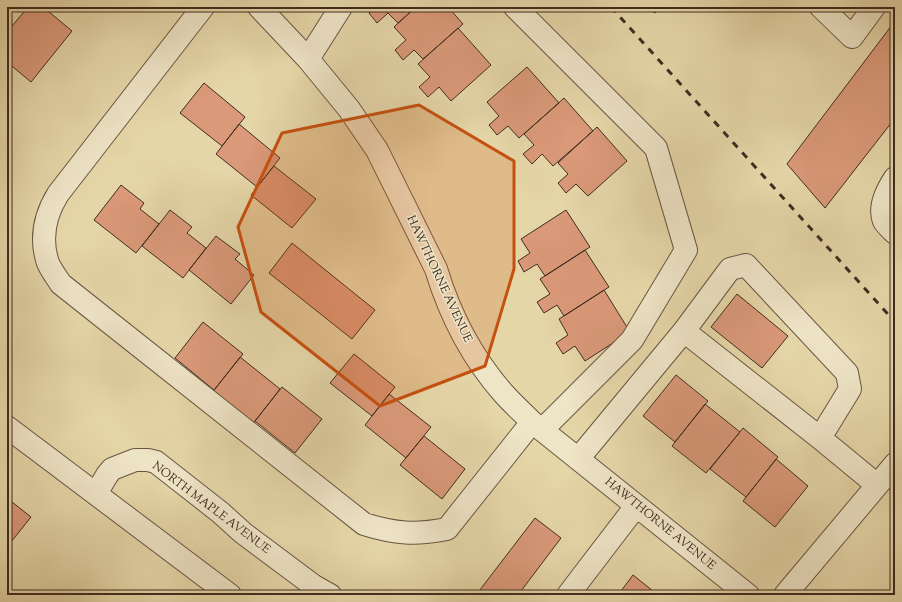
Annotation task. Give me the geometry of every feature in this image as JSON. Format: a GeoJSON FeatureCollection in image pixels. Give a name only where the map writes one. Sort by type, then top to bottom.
{"type":"FeatureCollection","features":[{"type":"Feature","properties":{"kind":"street"},"geometry":{"type":"LineString","coordinates":[[203,7],[58,194],[50,207],[44,232],[44,242],[48,264],[61,284],[364,524],[382,530],[408,533],[425,533],[447,529],[537,426],[632,340],[686,250],[656,148],[515,7]]}},
{"type":"Feature","properties":{"kind":"street","name":"HAWTHORNE AVENUE"},"geometry":{"type":"LineString","coordinates":[[260,7],[308,59],[349,109],[376,150],[436,269],[442,289],[458,325],[480,363],[504,394],[537,426],[748,595]]}},
{"type":"Feature","properties":{"kind":"street"},"geometry":{"type":"LineString","coordinates":[[308,59],[341,7]]}},
{"type":"Feature","properties":{"kind":"street"},"geometry":{"type":"LineString","coordinates":[[821,7],[852,37],[874,7]]}},
{"type":"Feature","properties":{"kind":"street"},"geometry":{"type":"LineString","coordinates":[[895,178],[887,191],[882,211],[884,222],[895,233]]}},
{"type":"Feature","properties":{"kind":"street"},"geometry":{"type":"LineString","coordinates":[[578,458],[684,331],[730,269],[746,265],[847,373],[850,389],[820,438]]}},
{"type":"Feature","properties":{"kind":"street"},"geometry":{"type":"LineString","coordinates":[[684,331],[877,485]]}},
{"type":"Feature","properties":{"kind":"street"},"geometry":{"type":"LineString","coordinates":[[7,427],[230,595]]}},
{"type":"Feature","properties":{"kind":"street","name":"NORTH MAPLE AVENUE"},"geometry":{"type":"LineString","coordinates":[[96,494],[106,475],[112,469],[135,460],[148,460],[156,462],[221,513],[243,533],[314,586],[330,595]]}},
{"type":"Feature","properties":{"kind":"street"},"geometry":{"type":"LineString","coordinates":[[785,595],[895,464]]}},
{"type":"Feature","properties":{"kind":"street"},"geometry":{"type":"LineString","coordinates":[[568,595],[636,506]]}},
{"type":"Feature","properties":{"kind":"highlighted area"},"geometry":{"type":"Polygon","coordinates":[[[419,105],[514,161],[514,269],[485,366],[380,406],[261,312],[238,227],[282,133],[419,105]]]}},
{"type":"Feature","properties":{"kind":"building"},"geometry":{"type":"Polygon","coordinates":[[[28,7],[43,7],[72,31],[31,82],[7,62],[7,32],[28,7]]]}},
{"type":"Feature","properties":{"kind":"building"},"geometry":{"type":"Polygon","coordinates":[[[376,7],[416,7],[398,23],[388,13],[377,23],[369,13],[376,7]]]}},
{"type":"Feature","properties":{"kind":"building"},"geometry":{"type":"Polygon","coordinates":[[[416,7],[448,7],[463,24],[423,59],[414,50],[403,60],[395,50],[406,40],[394,27],[416,7]]]}},
{"type":"Feature","properties":{"kind":"building"},"geometry":{"type":"Polygon","coordinates":[[[647,7],[660,7],[655,13],[647,7]]]}},
{"type":"Feature","properties":{"kind":"building"},"geometry":{"type":"Polygon","coordinates":[[[895,21],[895,118],[825,208],[787,164],[895,21]]]}},
{"type":"Feature","properties":{"kind":"building"},"geometry":{"type":"Polygon","coordinates":[[[458,28],[491,65],[451,101],[439,87],[428,97],[419,87],[430,77],[418,64],[458,28]]]}},
{"type":"Feature","properties":{"kind":"building"},"geometry":{"type":"Polygon","coordinates":[[[527,67],[559,103],[519,138],[508,126],[497,135],[489,125],[499,116],[487,102],[527,67]]]}},
{"type":"Feature","properties":{"kind":"building"},"geometry":{"type":"Polygon","coordinates":[[[204,83],[245,117],[222,146],[180,113],[204,83]]]}},
{"type":"Feature","properties":{"kind":"building"},"geometry":{"type":"Polygon","coordinates":[[[564,98],[593,131],[553,166],[542,154],[532,164],[523,154],[534,145],[524,134],[564,98]]]}},
{"type":"Feature","properties":{"kind":"building"},"geometry":{"type":"Polygon","coordinates":[[[239,124],[280,158],[257,187],[216,154],[239,124]]]}},
{"type":"Feature","properties":{"kind":"building"},"geometry":{"type":"Polygon","coordinates":[[[597,127],[627,161],[588,196],[576,184],[566,193],[558,183],[568,174],[558,163],[597,127]]]}},
{"type":"Feature","properties":{"kind":"building"},"geometry":{"type":"Polygon","coordinates":[[[274,166],[316,199],[292,228],[251,195],[274,166]]]}},
{"type":"Feature","properties":{"kind":"building"},"geometry":{"type":"Polygon","coordinates":[[[121,185],[144,203],[140,209],[159,224],[136,253],[94,220],[121,185]]]}},
{"type":"Feature","properties":{"kind":"building"},"geometry":{"type":"Polygon","coordinates":[[[170,210],[192,227],[187,233],[206,248],[183,278],[142,246],[170,210]]]}},
{"type":"Feature","properties":{"kind":"building"},"geometry":{"type":"Polygon","coordinates":[[[566,210],[590,247],[545,276],[537,264],[524,272],[518,261],[530,253],[521,239],[566,210]]]}},
{"type":"Feature","properties":{"kind":"building"},"geometry":{"type":"Polygon","coordinates":[[[216,236],[240,254],[235,259],[254,275],[231,304],[189,270],[216,236]]]}},
{"type":"Feature","properties":{"kind":"building"},"geometry":{"type":"Polygon","coordinates":[[[292,243],[375,310],[352,339],[269,273],[292,243]]]}},
{"type":"Feature","properties":{"kind":"building"},"geometry":{"type":"Polygon","coordinates":[[[585,250],[609,287],[564,316],[557,305],[544,313],[537,302],[550,294],[540,279],[585,250]]]}},
{"type":"Feature","properties":{"kind":"building"},"geometry":{"type":"Polygon","coordinates":[[[604,290],[630,332],[585,361],[575,346],[563,354],[556,343],[568,335],[559,319],[604,290]]]}},
{"type":"Feature","properties":{"kind":"building"},"geometry":{"type":"Polygon","coordinates":[[[737,294],[788,336],[762,368],[711,327],[737,294]]]}},
{"type":"Feature","properties":{"kind":"building"},"geometry":{"type":"Polygon","coordinates":[[[203,322],[243,354],[214,390],[175,358],[203,322]]]}},
{"type":"Feature","properties":{"kind":"building"},"geometry":{"type":"Polygon","coordinates":[[[354,354],[395,387],[372,416],[330,383],[354,354]]]}},
{"type":"Feature","properties":{"kind":"building"},"geometry":{"type":"Polygon","coordinates":[[[240,357],[280,389],[252,425],[212,393],[240,357]]]}},
{"type":"Feature","properties":{"kind":"building"},"geometry":{"type":"Polygon","coordinates":[[[676,375],[708,401],[675,442],[643,416],[676,375]]]}},
{"type":"Feature","properties":{"kind":"building"},"geometry":{"type":"Polygon","coordinates":[[[282,387],[322,419],[295,453],[255,421],[282,387]]]}},
{"type":"Feature","properties":{"kind":"building"},"geometry":{"type":"Polygon","coordinates":[[[389,394],[431,427],[406,458],[365,425],[389,394]]]}},
{"type":"Feature","properties":{"kind":"building"},"geometry":{"type":"Polygon","coordinates":[[[705,404],[740,432],[706,473],[672,446],[705,404]]]}},
{"type":"Feature","properties":{"kind":"building"},"geometry":{"type":"Polygon","coordinates":[[[743,428],[778,457],[746,497],[710,469],[743,428]]]}},
{"type":"Feature","properties":{"kind":"building"},"geometry":{"type":"Polygon","coordinates":[[[424,436],[465,469],[442,499],[400,465],[424,436]]]}},
{"type":"Feature","properties":{"kind":"building"},"geometry":{"type":"Polygon","coordinates":[[[776,459],[808,486],[775,527],[743,501],[776,459]]]}},
{"type":"Feature","properties":{"kind":"building"},"geometry":{"type":"Polygon","coordinates":[[[7,498],[31,517],[7,547],[7,498]]]}},
{"type":"Feature","properties":{"kind":"building"},"geometry":{"type":"Polygon","coordinates":[[[535,518],[561,538],[518,595],[476,595],[535,518]]]}},
{"type":"Feature","properties":{"kind":"building"},"geometry":{"type":"Polygon","coordinates":[[[633,575],[658,595],[618,595],[633,575]]]}},
{"type":"Feature","properties":{"kind":"railway"},"geometry":{"type":"LineString","coordinates":[[611,7],[895,322]]}}]}
